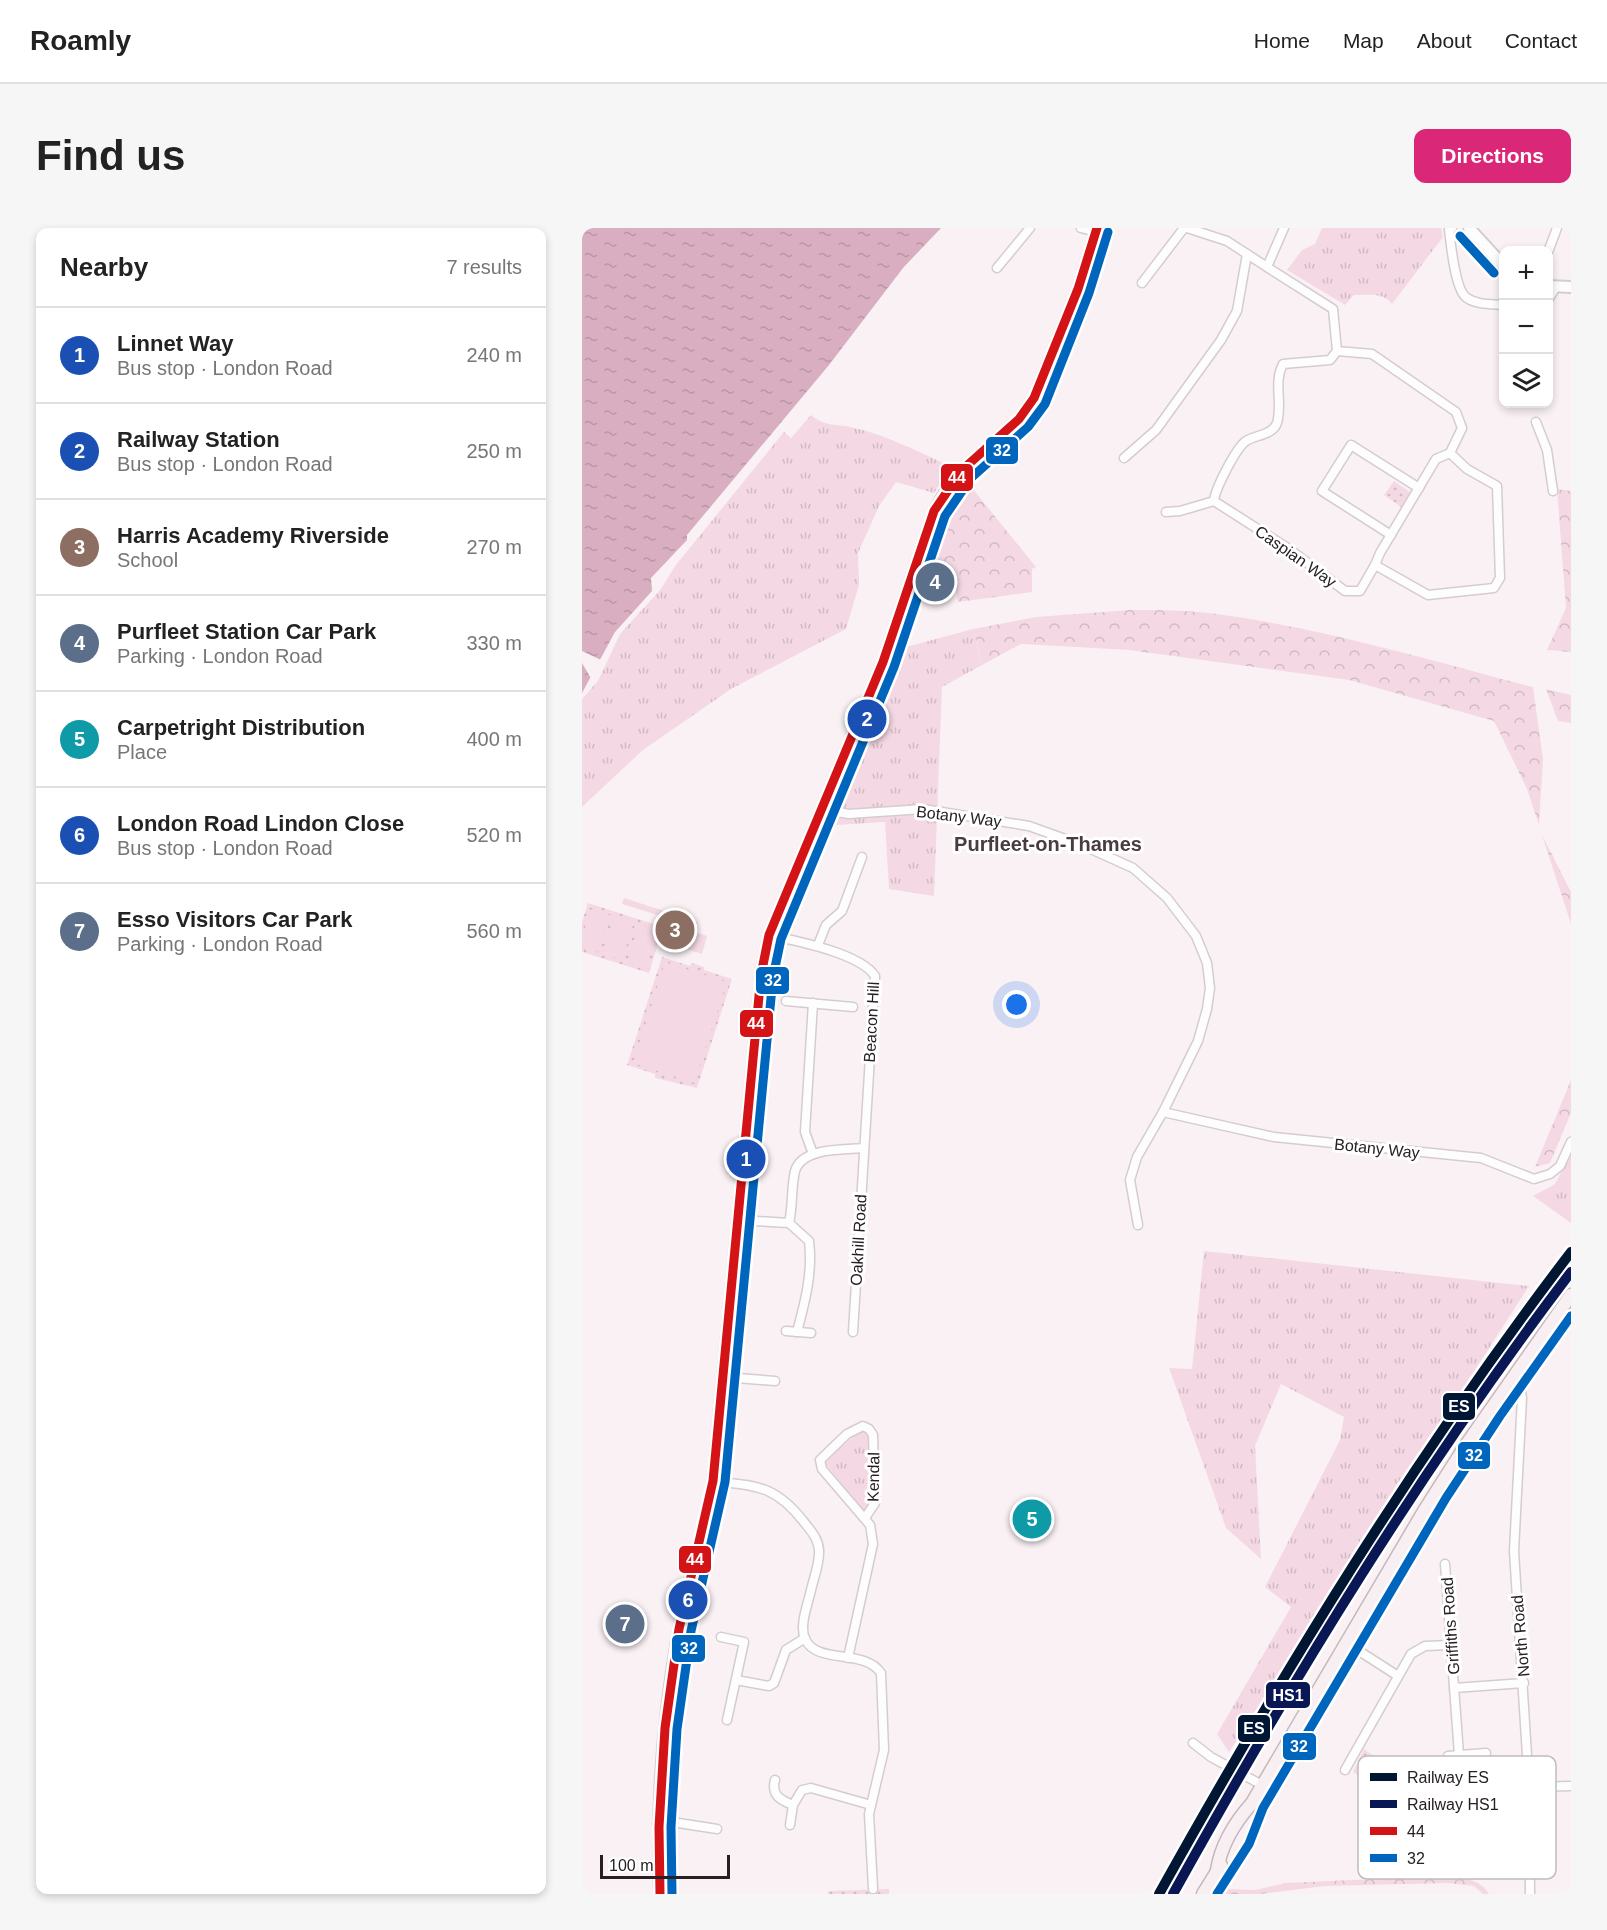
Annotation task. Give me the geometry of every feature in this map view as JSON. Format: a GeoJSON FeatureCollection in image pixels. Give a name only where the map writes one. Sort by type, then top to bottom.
{"type":"FeatureCollection","features":[{"type":"Feature","properties":{"kind":"main road"},"geometry":{"type":"LineString","coordinates":[[1203,1894],[1249,1818],[1252,1803],[1345,1642],[1466,1445],[1571,1295]]}},
{"type":"Feature","properties":{"kind":"street"},"geometry":{"type":"LineString","coordinates":[[997,268],[1030,228]]}},
{"type":"Feature","properties":{"kind":"street"},"geometry":{"type":"LineString","coordinates":[[660,1894],[657,1824],[664,1744],[679,1629],[707,1518],[713,1481],[761,975],[769,935],[820,808],[883,662],[934,511],[950,484],[1019,419],[1034,398],[1078,289],[1096,230],[1081,228]]}},
{"type":"Feature","properties":{"kind":"street"},"geometry":{"type":"LineString","coordinates":[[1142,283],[1186,228],[1227,241],[1333,309],[1337,351],[1330,360],[1283,364],[1278,373],[1277,423],[1270,431],[1245,442],[1215,491],[1214,501],[1180,511],[1166,512]]}},
{"type":"Feature","properties":{"kind":"street"},"geometry":{"type":"LineString","coordinates":[[1267,267],[1284,228]]}},
{"type":"Feature","properties":{"kind":"street"},"geometry":{"type":"LineString","coordinates":[[1452,228],[1449,230],[1460,290],[1464,297],[1477,303],[1499,305]]}},
{"type":"Feature","properties":{"kind":"street"},"geometry":{"type":"LineString","coordinates":[[1469,228],[1499,261]]}},
{"type":"Feature","properties":{"kind":"street"},"geometry":{"type":"LineString","coordinates":[[1550,246],[1557,228]]}},
{"type":"Feature","properties":{"kind":"street"},"geometry":{"type":"LineString","coordinates":[[1124,458],[1156,430],[1221,340],[1237,311],[1247,254]]}},
{"type":"Feature","properties":{"kind":"street"},"geometry":{"type":"LineString","coordinates":[[1553,287],[1571,287]]}},
{"type":"Feature","properties":{"kind":"street"},"geometry":{"type":"LineString","coordinates":[[1337,351],[1372,354],[1456,412],[1462,428],[1450,453],[1436,459],[1390,535],[1375,565],[1428,595],[1494,588],[1500,578],[1497,486],[1467,469],[1450,453]]}},
{"type":"Feature","properties":{"kind":"street"},"geometry":{"type":"LineString","coordinates":[[1536,422],[1547,450],[1553,490]]}},
{"type":"Feature","properties":{"kind":"street"},"geometry":{"type":"LineString","coordinates":[[1390,535],[1322,491],[1351,445],[1419,488]]}},
{"type":"Feature","properties":{"kind":"street","name":"Caspian Way"},"geometry":{"type":"LineString","coordinates":[[1214,501],[1289,549],[1345,591],[1360,591],[1375,565]]}},
{"type":"Feature","properties":{"kind":"street","name":"Botany Way"},"geometry":{"type":"LineString","coordinates":[[820,808],[849,814],[923,809],[986,817],[1029,826],[1082,845],[1133,868],[1167,898],[1196,936],[1207,963],[1210,988],[1197,1041],[1163,1112],[1137,1157],[1130,1180],[1138,1225]]}},
{"type":"Feature","properties":{"kind":"street"},"geometry":{"type":"LineString","coordinates":[[818,945],[826,925],[842,911],[862,857]]}},
{"type":"Feature","properties":{"kind":"street","name":"Beacon Hill"},"geometry":{"type":"LineString","coordinates":[[769,935],[818,945],[870,968],[875,976],[864,1148]]}},
{"type":"Feature","properties":{"kind":"street"},"geometry":{"type":"LineString","coordinates":[[786,1001],[853,1006]]}},
{"type":"Feature","properties":{"kind":"street"},"geometry":{"type":"LineString","coordinates":[[813,1003],[805,1132],[813,1154]]}},
{"type":"Feature","properties":{"kind":"street","name":"Botany Way"},"geometry":{"type":"LineString","coordinates":[[1163,1112],[1274,1137],[1480,1158],[1534,1179],[1550,1174],[1560,1166],[1571,1142]]}},
{"type":"Feature","properties":{"kind":"street"},"geometry":{"type":"LineString","coordinates":[[789,1223],[793,1207],[795,1170],[802,1159],[813,1154],[864,1148]]}},
{"type":"Feature","properties":{"kind":"street","name":"Oakhill Road"},"geometry":{"type":"LineString","coordinates":[[853,1332],[864,1148]]}},
{"type":"Feature","properties":{"kind":"street"},"geometry":{"type":"LineString","coordinates":[[739,1220],[789,1223],[809,1241],[811,1255],[808,1288],[797,1332]]}},
{"type":"Feature","properties":{"kind":"street"},"geometry":{"type":"LineString","coordinates":[[786,1331],[812,1333]]}},
{"type":"Feature","properties":{"kind":"street"},"geometry":{"type":"LineString","coordinates":[[724,1377],[775,1381]]}},
{"type":"Feature","properties":{"kind":"street","name":"North Road"},"geometry":{"type":"LineString","coordinates":[[1511,1382],[1521,1391],[1522,1398],[1514,1551],[1528,1756]]}},
{"type":"Feature","properties":{"kind":"street","name":"Kendal"},"geometry":{"type":"LineString","coordinates":[[848,1658],[873,1544],[872,1529],[826,1474],[820,1460],[847,1434],[863,1426],[869,1428],[873,1435],[875,1503],[865,1518]]}},
{"type":"Feature","properties":{"kind":"street"},"geometry":{"type":"LineString","coordinates":[[713,1481],[764,1487],[790,1506],[814,1535],[819,1552],[806,1611],[805,1638],[817,1651],[868,1662],[881,1673],[884,1750],[871,1805],[873,1889]]}},
{"type":"Feature","properties":{"kind":"street","name":"Griffiths Road"},"geometry":{"type":"LineString","coordinates":[[1445,1564],[1459,1755]]}},
{"type":"Feature","properties":{"kind":"street"},"geometry":{"type":"LineString","coordinates":[[721,1637],[744,1642],[727,1720]]}},
{"type":"Feature","properties":{"kind":"street"},"geometry":{"type":"LineString","coordinates":[[736,1680],[769,1686],[774,1683],[786,1650],[805,1638]]}},
{"type":"Feature","properties":{"kind":"street"},"geometry":{"type":"LineString","coordinates":[[1345,1642],[1398,1676]]}},
{"type":"Feature","properties":{"kind":"street"},"geometry":{"type":"LineString","coordinates":[[1345,1770],[1411,1654],[1425,1646],[1451,1645]]}},
{"type":"Feature","properties":{"kind":"street","name":"Griffiths Road"},"geometry":{"type":"LineString","coordinates":[[1454,1688],[1524,1683]]}},
{"type":"Feature","properties":{"kind":"street"},"geometry":{"type":"LineString","coordinates":[[1193,1743],[1211,1757],[1262,1785]]}},
{"type":"Feature","properties":{"kind":"street"},"geometry":{"type":"LineString","coordinates":[[1448,1756],[1486,1753]]}},
{"type":"Feature","properties":{"kind":"street"},"geometry":{"type":"LineString","coordinates":[[775,1780],[773,1788],[776,1795],[793,1805]]}},
{"type":"Feature","properties":{"kind":"street"},"geometry":{"type":"LineString","coordinates":[[1556,1786],[1571,1786]]}},
{"type":"Feature","properties":{"kind":"street"},"geometry":{"type":"LineString","coordinates":[[790,1825],[793,1805],[802,1790],[811,1788],[871,1805]]}},
{"type":"Feature","properties":{"kind":"street"},"geometry":{"type":"LineString","coordinates":[[657,1824],[672,1822],[717,1829]]}},
{"type":"Feature","properties":{"kind":"street","name":"North Road"},"geometry":{"type":"LineString","coordinates":[[1530,1879],[1530,1894]]}},
{"type":"Feature","properties":{"kind":"green space"},"geometry":{"type":"Polygon","coordinates":[[[1322,228],[1441,228],[1443,237],[1392,304],[1380,296],[1354,295],[1345,305],[1287,270],[1302,250],[1315,244],[1322,228]]]}},
{"type":"Feature","properties":{"kind":"green space"},"geometry":{"type":"Polygon","coordinates":[[[811,415],[827,424],[880,435],[951,467],[934,493],[896,482],[879,506],[858,553],[859,585],[846,629],[731,689],[643,750],[582,807],[582,699],[598,681],[620,634],[661,589],[675,566],[784,432],[791,438],[811,415]]]}},
{"type":"Feature","properties":{"kind":"green space"},"geometry":{"type":"Polygon","coordinates":[[[1394,481],[1411,493],[1401,507],[1384,495],[1394,481]]]}},
{"type":"Feature","properties":{"kind":"green space"},"geometry":{"type":"Polygon","coordinates":[[[968,483],[1036,567],[1032,569],[1032,592],[958,602],[953,575],[920,568],[948,506],[968,483]]]}},
{"type":"Feature","properties":{"kind":"green space"},"geometry":{"type":"Polygon","coordinates":[[[1557,489],[1571,491],[1571,652],[1547,650],[1566,608],[1557,489]]]}},
{"type":"Feature","properties":{"kind":"green space"},"geometry":{"type":"Polygon","coordinates":[[[1130,610],[1174,610],[1257,620],[1376,646],[1533,687],[1543,759],[1539,825],[1527,789],[1494,721],[1349,680],[1129,650],[1021,644],[982,665],[973,629],[1036,617],[1130,610]]]}},
{"type":"Feature","properties":{"kind":"green space"},"geometry":{"type":"Polygon","coordinates":[[[973,629],[982,665],[942,687],[934,896],[889,889],[885,822],[820,826],[895,650],[973,629]]]}},
{"type":"Feature","properties":{"kind":"green space"},"geometry":{"type":"Polygon","coordinates":[[[1546,689],[1571,695],[1571,723],[1558,721],[1546,689]]]}},
{"type":"Feature","properties":{"kind":"green space"},"geometry":{"type":"Polygon","coordinates":[[[1542,835],[1571,892],[1571,924],[1542,835]]]}},
{"type":"Feature","properties":{"kind":"green space"},"geometry":{"type":"Polygon","coordinates":[[[624,898],[698,922],[696,927],[622,904],[624,898]]]}},
{"type":"Feature","properties":{"kind":"green space"},"geometry":{"type":"Polygon","coordinates":[[[588,903],[663,927],[649,973],[582,952],[582,922],[588,903]]]}},
{"type":"Feature","properties":{"kind":"green space"},"geometry":{"type":"Polygon","coordinates":[[[591,909],[610,915],[598,952],[582,947],[582,937],[591,909]]]}},
{"type":"Feature","properties":{"kind":"green space"},"geometry":{"type":"Polygon","coordinates":[[[615,916],[634,922],[622,960],[603,954],[615,916]]]}},
{"type":"Feature","properties":{"kind":"green space"},"geometry":{"type":"Polygon","coordinates":[[[639,924],[657,930],[645,968],[627,962],[639,924]]]}},
{"type":"Feature","properties":{"kind":"green space"},"geometry":{"type":"Polygon","coordinates":[[[670,924],[707,936],[702,954],[664,942],[670,924]]]}},
{"type":"Feature","properties":{"kind":"green space"},"geometry":{"type":"Polygon","coordinates":[[[662,957],[690,966],[692,963],[704,967],[704,970],[732,979],[697,1088],[655,1078],[655,1074],[627,1065],[662,957]]]}},
{"type":"Feature","properties":{"kind":"green space"},"geometry":{"type":"Polygon","coordinates":[[[665,962],[727,982],[694,1083],[633,1063],[665,962]]]}},
{"type":"Feature","properties":{"kind":"green space"},"geometry":{"type":"Polygon","coordinates":[[[1571,1080],[1571,1113],[1550,1163],[1535,1167],[1571,1080]]]}},
{"type":"Feature","properties":{"kind":"green space"},"geometry":{"type":"Polygon","coordinates":[[[1571,1154],[1571,1223],[1533,1196],[1555,1184],[1571,1154]]]}},
{"type":"Feature","properties":{"kind":"green space"},"geometry":{"type":"Polygon","coordinates":[[[1204,1251],[1529,1286],[1229,1752],[1217,1734],[1291,1607],[1265,1587],[1340,1440],[1344,1417],[1281,1384],[1255,1446],[1261,1559],[1226,1528],[1169,1368],[1192,1369],[1204,1251]]]}},
{"type":"Feature","properties":{"kind":"green space"},"geometry":{"type":"Polygon","coordinates":[[[862,1430],[868,1434],[870,1507],[863,1510],[825,1463],[827,1458],[862,1430]]]}},
{"type":"Feature","properties":{"kind":"green space"},"geometry":{"type":"Polygon","coordinates":[[[1364,1749],[1373,1756],[1361,1756],[1364,1749]]]}},
{"type":"Feature","properties":{"kind":"green space"},"geometry":{"type":"Polygon","coordinates":[[[1358,1762],[1358,1775],[1353,1772],[1358,1762]]]}},
{"type":"Feature","properties":{"kind":"green space"},"geometry":{"type":"Polygon","coordinates":[[[1375,1879],[1468,1879],[1483,1887],[1489,1894],[1483,1894],[1474,1886],[1448,1883],[1325,1886],[1260,1894],[1223,1894],[1226,1889],[1255,1890],[1286,1883],[1375,1879]]]}},
{"type":"Feature","properties":{"kind":"green space"},"geometry":{"type":"Polygon","coordinates":[[[889,1889],[889,1894],[828,1894],[828,1891],[889,1889]]]}},
{"type":"Feature","properties":{"kind":"water"},"geometry":{"type":"Polygon","coordinates":[[[582,228],[941,228],[903,268],[829,365],[687,535],[687,540],[651,578],[652,591],[615,632],[582,693],[582,228]]]}},
{"type":"Feature","properties":{"kind":"pier"},"geometry":{"type":"Polygon","coordinates":[[[582,651],[603,661],[592,680],[582,663],[582,651]]]}},
{"type":"Feature","properties":{"kind":"rail line","name":"ES"},"geometry":{"type":"LineString","coordinates":[[1159,1894],[1254,1728],[1353,1566],[1459,1407],[1571,1252]]}},
{"type":"Feature","properties":{"kind":"rail line","name":"HS1"},"geometry":{"type":"LineString","coordinates":[[1173,1894],[1265,1733],[1361,1576],[1462,1422],[1571,1272]]}},
{"type":"Feature","properties":{"kind":"transit line","name":"44"},"geometry":{"type":"LineString","coordinates":[[660,1894],[659,1827],[665,1728],[679,1629],[713,1481],[761,975],[769,935],[883,662],[934,511],[962,470],[1019,419],[1034,398],[1078,289],[1097,228]]}},
{"type":"Feature","properties":{"kind":"transit line","name":"32"},"geometry":{"type":"LineString","coordinates":[[672,1894],[671,1827],[677,1729],[691,1631],[725,1482],[773,977],[781,939],[894,667],[945,516],[971,478],[1028,427],[1045,404],[1089,293],[1108,232]]}},
{"type":"Feature","properties":{"kind":"transit line","name":"32"},"geometry":{"type":"LineString","coordinates":[[1460,236],[1494,273]]}},
{"type":"Feature","properties":{"kind":"transit line","name":"32"},"geometry":{"type":"LineString","coordinates":[[1217,1894],[1249,1844],[1263,1808],[1446,1498],[1500,1416],[1571,1316]]}},
{"type":"Feature","properties":{"kind":"place","name":"Purfleet Station Car Park"},"geometry":{"type":"Point","coordinates":[935,582]}},
{"type":"Feature","properties":{"kind":"place","name":"Railway Station"},"geometry":{"type":"Point","coordinates":[867,719]}},
{"type":"Feature","properties":{"kind":"place","name":"Harris Academy Riverside"},"geometry":{"type":"Point","coordinates":[675,930]}},
{"type":"Feature","properties":{"kind":"place","name":"Linnet Way"},"geometry":{"type":"Point","coordinates":[746,1159]}},
{"type":"Feature","properties":{"kind":"place","name":"Carpetright Distribution"},"geometry":{"type":"Point","coordinates":[1032,1519]}},
{"type":"Feature","properties":{"kind":"place","name":"London Road Lindon Close"},"geometry":{"type":"Point","coordinates":[688,1600]}},
{"type":"Feature","properties":{"kind":"place","name":"Esso Visitors Car Park"},"geometry":{"type":"Point","coordinates":[625,1624]}},
{"type":"Feature","properties":{"kind":"district","name":"Purfleet-on-Thames"},"geometry":{"type":"Point","coordinates":[1048,844]}}]}
